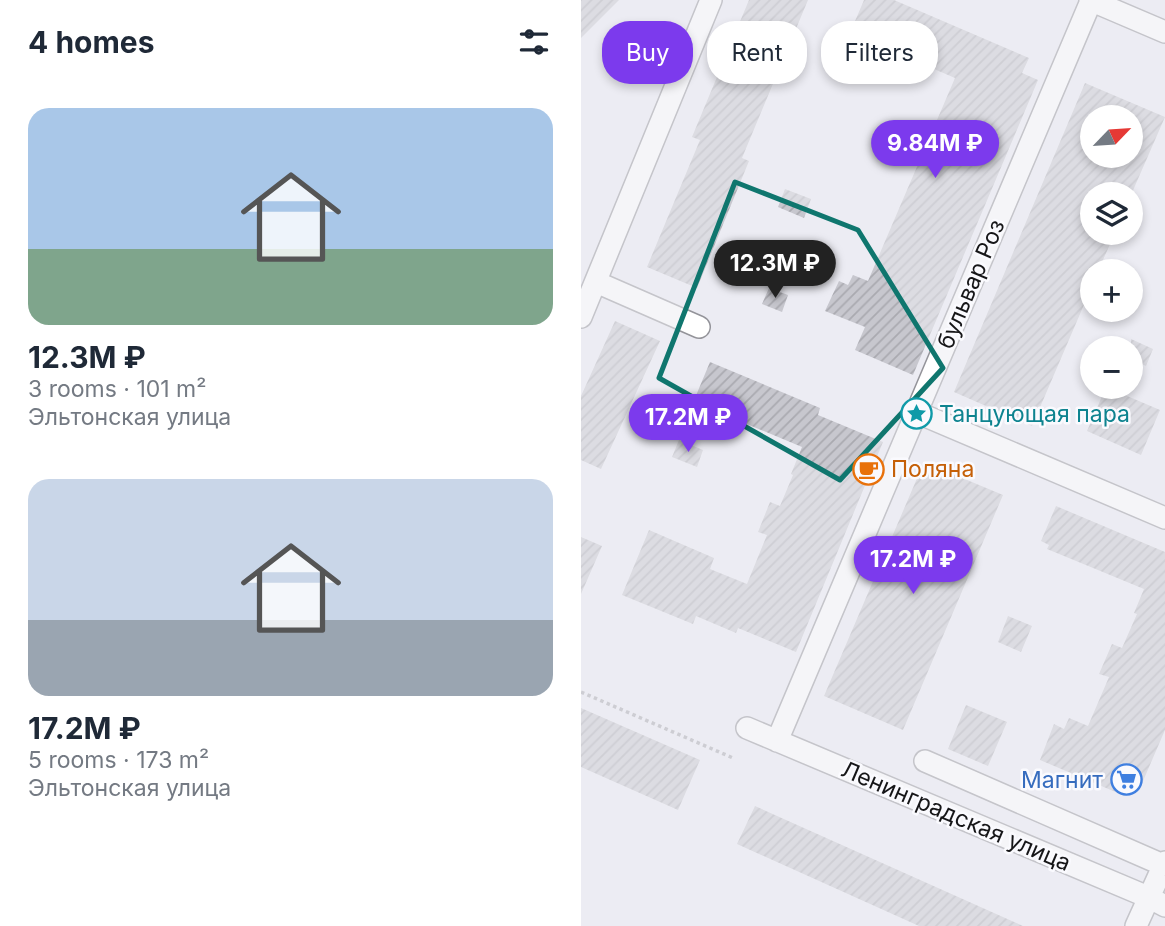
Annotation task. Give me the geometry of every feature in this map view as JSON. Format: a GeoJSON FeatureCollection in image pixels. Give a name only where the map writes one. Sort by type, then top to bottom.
{"type":"FeatureCollection","features":[{"type":"Feature","properties":{"kind":"street"},"geometry":{"type":"LineString","coordinates":[[581,317],[711,0]]}},
{"type":"Feature","properties":{"kind":"street"},"geometry":{"type":"LineString","coordinates":[[1091,0],[1165,32]]}},
{"type":"Feature","properties":{"kind":"street","name":"бульвар Роз"},"geometry":{"type":"LineString","coordinates":[[777,741],[1091,0]]}},
{"type":"Feature","properties":{"kind":"street"},"geometry":{"type":"LineString","coordinates":[[596,282],[699,327]]}},
{"type":"Feature","properties":{"kind":"street"},"geometry":{"type":"LineString","coordinates":[[916,412],[1165,518]]}},
{"type":"Feature","properties":{"kind":"street","name":"Ленинградская улица"},"geometry":{"type":"LineString","coordinates":[[747,728],[1157,901]]}},
{"type":"Feature","properties":{"kind":"street"},"geometry":{"type":"LineString","coordinates":[[925,761],[1164,864],[1157,901],[1136,926]]}},
{"type":"Feature","properties":{"kind":"path"},"geometry":{"type":"LineString","coordinates":[[581,692],[733,758]]}},
{"type":"Feature","properties":{"kind":"highlighted area"},"geometry":{"type":"Polygon","coordinates":[[[735,182],[858,230],[943,368],[840,480],[659,378],[735,182]]]}},
{"type":"Feature","properties":{"kind":"building"},"geometry":{"type":"Polygon","coordinates":[[[581,0],[619,0],[581,38],[581,0]]]}},
{"type":"Feature","properties":{"kind":"building"},"geometry":{"type":"Polygon","coordinates":[[[749,0],[808,0],[799,21],[740,21],[749,0]]]}},
{"type":"Feature","properties":{"kind":"building"},"geometry":{"type":"Polygon","coordinates":[[[864,0],[894,0],[1029,58],[1022,73],[1038,80],[913,375],[855,350],[865,327],[825,311],[839,281],[848,285],[853,275],[868,281],[955,78],[938,71],[938,21],[855,21],[864,0]]]}},
{"type":"Feature","properties":{"kind":"building"},"geometry":{"type":"Polygon","coordinates":[[[1085,83],[1137,105],[1080,105],[1080,168],[1143,168],[1137,182],[1080,182],[1080,245],[1110,245],[1103,259],[1080,259],[1080,314],[1032,426],[954,392],[1085,83]]]}},
{"type":"Feature","properties":{"kind":"building"},"geometry":{"type":"Polygon","coordinates":[[[714,84],[773,84],[742,158],[749,161],[697,288],[647,267],[700,140],[692,137],[714,84]]]}},
{"type":"Feature","properties":{"kind":"building"},"geometry":{"type":"Polygon","coordinates":[[[1143,108],[1165,117],[1143,167],[1143,108]]]}},
{"type":"Feature","properties":{"kind":"building"},"geometry":{"type":"Polygon","coordinates":[[[785,189],[811,199],[804,218],[778,207],[785,189]]]}},
{"type":"Feature","properties":{"kind":"building"},"geometry":{"type":"Polygon","coordinates":[[[769,288],[788,295],[782,312],[762,304],[769,288]]]}},
{"type":"Feature","properties":{"kind":"building"},"geometry":{"type":"Polygon","coordinates":[[[615,321],[660,341],[601,469],[581,460],[581,396],[615,321]]]}},
{"type":"Feature","properties":{"kind":"building"},"geometry":{"type":"Polygon","coordinates":[[[1143,344],[1153,349],[1146,366],[1143,365],[1143,344]]]}},
{"type":"Feature","properties":{"kind":"building"},"geometry":{"type":"Polygon","coordinates":[[[710,362],[820,408],[818,415],[883,442],[796,652],[738,628],[736,633],[696,616],[693,624],[622,595],[649,530],[714,558],[710,569],[747,584],[767,535],[758,532],[770,502],[780,506],[793,475],[791,474],[802,447],[706,407],[708,403],[695,398],[710,362]]]}},
{"type":"Feature","properties":{"kind":"building"},"geometry":{"type":"Polygon","coordinates":[[[1101,399],[1134,399],[1160,410],[1141,455],[1087,431],[1101,399]]]}},
{"type":"Feature","properties":{"kind":"building"},"geometry":{"type":"Polygon","coordinates":[[[679,440],[703,450],[697,467],[672,457],[679,440]]]}},
{"type":"Feature","properties":{"kind":"building"},"geometry":{"type":"Polygon","coordinates":[[[924,462],[1003,495],[903,730],[824,696],[924,462]]]}},
{"type":"Feature","properties":{"kind":"building"},"geometry":{"type":"Polygon","coordinates":[[[1056,506],[1165,552],[1165,730],[1140,788],[1125,796],[1040,760],[1054,724],[1064,729],[1069,718],[1088,726],[1109,677],[1099,674],[1112,644],[1122,648],[1137,614],[1134,613],[1144,589],[1047,549],[1049,545],[1041,541],[1056,506]]]}},
{"type":"Feature","properties":{"kind":"building"},"geometry":{"type":"Polygon","coordinates":[[[581,537],[602,546],[581,594],[581,537]]]}},
{"type":"Feature","properties":{"kind":"building"},"geometry":{"type":"Polygon","coordinates":[[[1008,616],[1032,626],[1021,652],[998,642],[1008,616]]]}},
{"type":"Feature","properties":{"kind":"building"},"geometry":{"type":"Polygon","coordinates":[[[966,705],[1007,722],[988,766],[948,749],[966,705]]]}},
{"type":"Feature","properties":{"kind":"building"},"geometry":{"type":"Polygon","coordinates":[[[581,708],[700,760],[678,810],[581,767],[581,708]]]}},
{"type":"Feature","properties":{"kind":"building"},"geometry":{"type":"Polygon","coordinates":[[[755,806],[1023,926],[919,926],[737,844],[755,806]]]}},
{"type":"Feature","properties":{"kind":"place","name":"Танцующая пара"},"geometry":{"type":"Point","coordinates":[916,414]}},
{"type":"Feature","properties":{"kind":"place","name":"Поляна"},"geometry":{"type":"Point","coordinates":[868,469]}},
{"type":"Feature","properties":{"kind":"place","name":"Магнит"},"geometry":{"type":"Point","coordinates":[1126,780]}}]}
